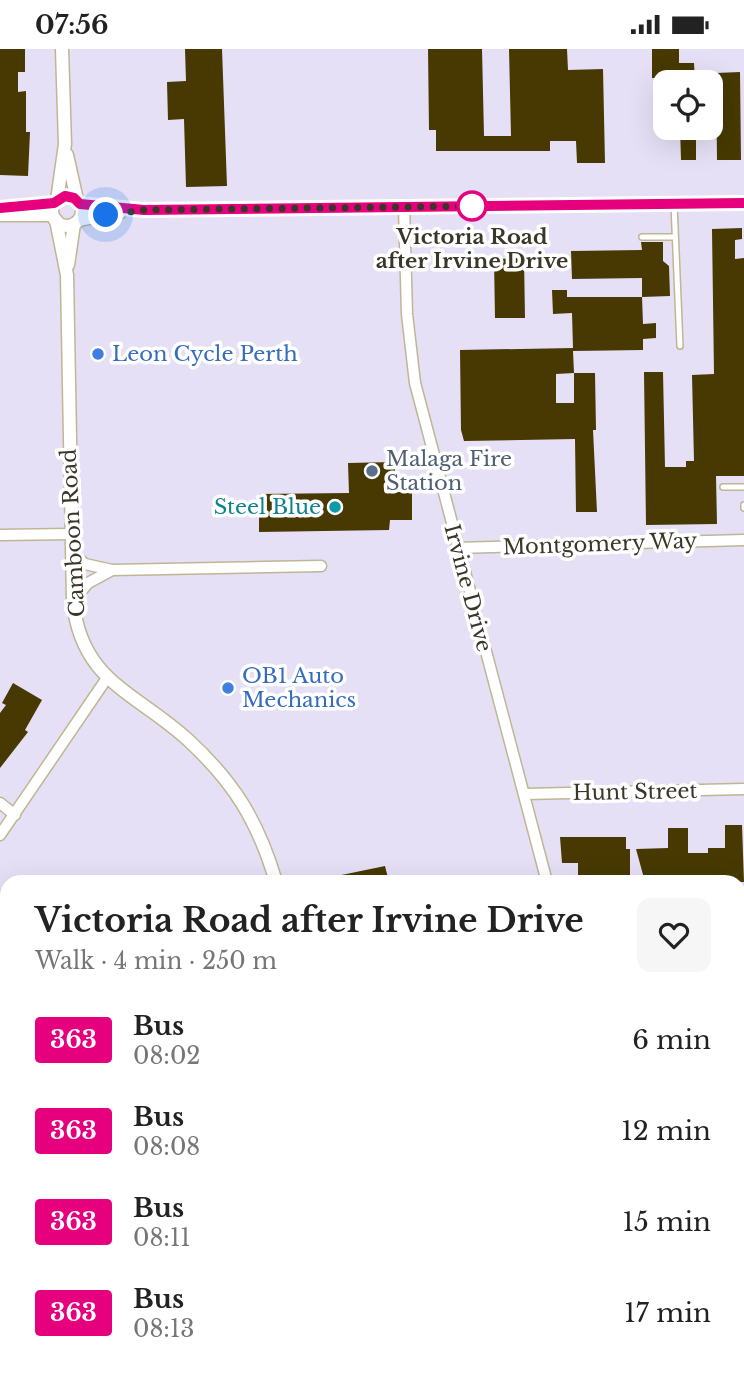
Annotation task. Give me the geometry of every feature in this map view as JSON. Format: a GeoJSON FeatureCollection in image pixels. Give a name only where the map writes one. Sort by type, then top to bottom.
{"type":"FeatureCollection","features":[{"type":"Feature","properties":{"kind":"street","name":"Camboon Road"},"geometry":{"type":"LineString","coordinates":[[62,49],[65,144],[55,210],[66,275],[73,601],[81,639],[90,659],[107,678],[185,737],[228,781],[257,827],[274,875]]}},
{"type":"Feature","properties":{"kind":"street","name":"Camboon Road"},"geometry":{"type":"LineString","coordinates":[[65,144],[79,202]]}},
{"type":"Feature","properties":{"kind":"street"},"geometry":{"type":"LineString","coordinates":[[0,216],[55,210],[69,196],[79,202],[144,210],[744,203]]}},
{"type":"Feature","properties":{"kind":"street"},"geometry":{"type":"LineString","coordinates":[[76,222],[82,212],[79,202]]}},
{"type":"Feature","properties":{"kind":"street","name":"Irvine Drive"},"geometry":{"type":"LineString","coordinates":[[404,207],[407,314],[415,383],[456,548],[545,875]]}},
{"type":"Feature","properties":{"kind":"street"},"geometry":{"type":"LineString","coordinates":[[0,208],[55,210]]}},
{"type":"Feature","properties":{"kind":"street"},"geometry":{"type":"LineString","coordinates":[[55,210],[64,225],[144,210]]}},
{"type":"Feature","properties":{"kind":"street","name":"Camboon Road"},"geometry":{"type":"LineString","coordinates":[[66,275],[76,222]]}},
{"type":"Feature","properties":{"kind":"street"},"geometry":{"type":"LineString","coordinates":[[0,535],[72,534]]}},
{"type":"Feature","properties":{"kind":"street","name":"Montgomery Way"},"geometry":{"type":"LineString","coordinates":[[456,548],[744,540]]}},
{"type":"Feature","properties":{"kind":"street"},"geometry":{"type":"LineString","coordinates":[[73,554],[85,564],[112,570],[321,566]]}},
{"type":"Feature","properties":{"kind":"street"},"geometry":{"type":"LineString","coordinates":[[73,601],[88,583],[112,570]]}},
{"type":"Feature","properties":{"kind":"street"},"geometry":{"type":"LineString","coordinates":[[0,835],[107,678]]}},
{"type":"Feature","properties":{"kind":"street","name":"Hunt Street"},"geometry":{"type":"LineString","coordinates":[[525,794],[744,789]]}},
{"type":"Feature","properties":{"kind":"street"},"geometry":{"type":"LineString","coordinates":[[0,803],[15,815]]}},
{"type":"Feature","properties":{"kind":"lane"},"geometry":{"type":"LineString","coordinates":[[674,204],[680,346]]}},
{"type":"Feature","properties":{"kind":"lane"},"geometry":{"type":"LineString","coordinates":[[642,237],[675,237]]}},
{"type":"Feature","properties":{"kind":"lane"},"geometry":{"type":"LineString","coordinates":[[723,487],[744,487]]}},
{"type":"Feature","properties":{"kind":"shaded area"},"geometry":{"type":"Polygon","coordinates":[[[0,49],[744,49],[744,875],[0,875],[0,49]]]}},
{"type":"Feature","properties":{"kind":"building"},"geometry":{"type":"Polygon","coordinates":[[[0,49],[25,49],[25,72],[18,72],[18,92],[26,91],[26,132],[30,132],[28,176],[0,175],[0,49]]]}},
{"type":"Feature","properties":{"kind":"building"},"geometry":{"type":"Polygon","coordinates":[[[185,49],[222,49],[227,186],[186,187],[184,119],[168,120],[167,82],[186,81],[185,49]]]}},
{"type":"Feature","properties":{"kind":"building"},"geometry":{"type":"Polygon","coordinates":[[[428,49],[482,49],[484,136],[511,136],[509,49],[567,49],[568,70],[603,69],[605,163],[577,163],[576,141],[550,141],[550,151],[436,151],[436,130],[429,130],[428,49]]]}},
{"type":"Feature","properties":{"kind":"building"},"geometry":{"type":"Polygon","coordinates":[[[652,49],[679,49],[679,63],[694,63],[694,70],[653,70],[652,78],[652,49]]]}},
{"type":"Feature","properties":{"kind":"building"},"geometry":{"type":"Polygon","coordinates":[[[740,72],[741,160],[717,160],[717,140],[723,140],[723,73],[740,72]]]}},
{"type":"Feature","properties":{"kind":"building"},"geometry":{"type":"Polygon","coordinates":[[[680,140],[696,140],[696,160],[681,160],[680,140]]]}},
{"type":"Feature","properties":{"kind":"building"},"geometry":{"type":"Polygon","coordinates":[[[742,228],[742,239],[735,240],[735,259],[744,258],[744,476],[716,476],[717,524],[646,525],[644,372],[663,372],[665,467],[686,467],[686,461],[694,461],[692,375],[714,374],[712,229],[742,228]]]}},
{"type":"Feature","properties":{"kind":"building"},"geometry":{"type":"Polygon","coordinates":[[[641,242],[663,242],[663,261],[669,266],[670,296],[642,297],[642,278],[572,279],[571,251],[642,250],[641,242]]]}},
{"type":"Feature","properties":{"kind":"building"},"geometry":{"type":"Polygon","coordinates":[[[524,258],[525,318],[495,318],[494,259],[524,258]]]}},
{"type":"Feature","properties":{"kind":"building"},"geometry":{"type":"Polygon","coordinates":[[[552,290],[567,290],[567,297],[642,297],[643,324],[656,323],[656,338],[643,339],[643,350],[573,351],[574,373],[595,373],[596,430],[593,430],[597,512],[576,512],[575,439],[464,441],[461,430],[460,350],[573,348],[572,313],[553,314],[552,290]],[[574,373],[556,374],[556,403],[574,403],[574,373]]]}},
{"type":"Feature","properties":{"kind":"building","name":"Steel Blue"},"geometry":{"type":"Polygon","coordinates":[[[395,462],[395,492],[412,492],[412,520],[390,520],[389,530],[259,532],[259,494],[349,493],[348,463],[395,462]]]}},
{"type":"Feature","properties":{"kind":"building"},"geometry":{"type":"Polygon","coordinates":[[[13,683],[42,700],[25,730],[28,732],[0,768],[0,713],[6,705],[2,703],[13,683]]]}},
{"type":"Feature","properties":{"kind":"building"},"geometry":{"type":"Polygon","coordinates":[[[725,825],[742,825],[744,875],[643,875],[636,849],[668,848],[668,828],[688,828],[688,853],[708,853],[708,848],[725,848],[725,825]]]}},
{"type":"Feature","properties":{"kind":"building"},"geometry":{"type":"Polygon","coordinates":[[[560,837],[626,837],[626,849],[630,849],[630,875],[578,875],[578,863],[562,863],[560,837]]]}},
{"type":"Feature","properties":{"kind":"building"},"geometry":{"type":"Polygon","coordinates":[[[385,866],[387,875],[342,875],[385,866]]]}},
{"type":"Feature","properties":{"kind":"bus line","name":"363"},"geometry":{"type":"LineString","coordinates":[[0,208],[38,206],[54,203],[65,196],[74,198],[80,204],[144,210],[744,203]]}},
{"type":"Feature","properties":{"kind":"place","name":"Victoria Road after Irvine Drive"},"geometry":{"type":"Point","coordinates":[472,206]}},
{"type":"Feature","properties":{"kind":"place","name":"Leon Cycle Perth"},"geometry":{"type":"Point","coordinates":[98,354]}},
{"type":"Feature","properties":{"kind":"place","name":"Malaga Fire Station"},"geometry":{"type":"Point","coordinates":[372,471]}},
{"type":"Feature","properties":{"kind":"place","name":"Steel Blue"},"geometry":{"type":"Point","coordinates":[335,507]}},
{"type":"Feature","properties":{"kind":"place","name":"OB1 Auto Mechanics"},"geometry":{"type":"Point","coordinates":[228,688]}},
{"type":"Feature","properties":{"kind":"route"},"geometry":{"type":"LineString","coordinates":[[106,215],[144,210],[485,206],[472,206]]}}]}
